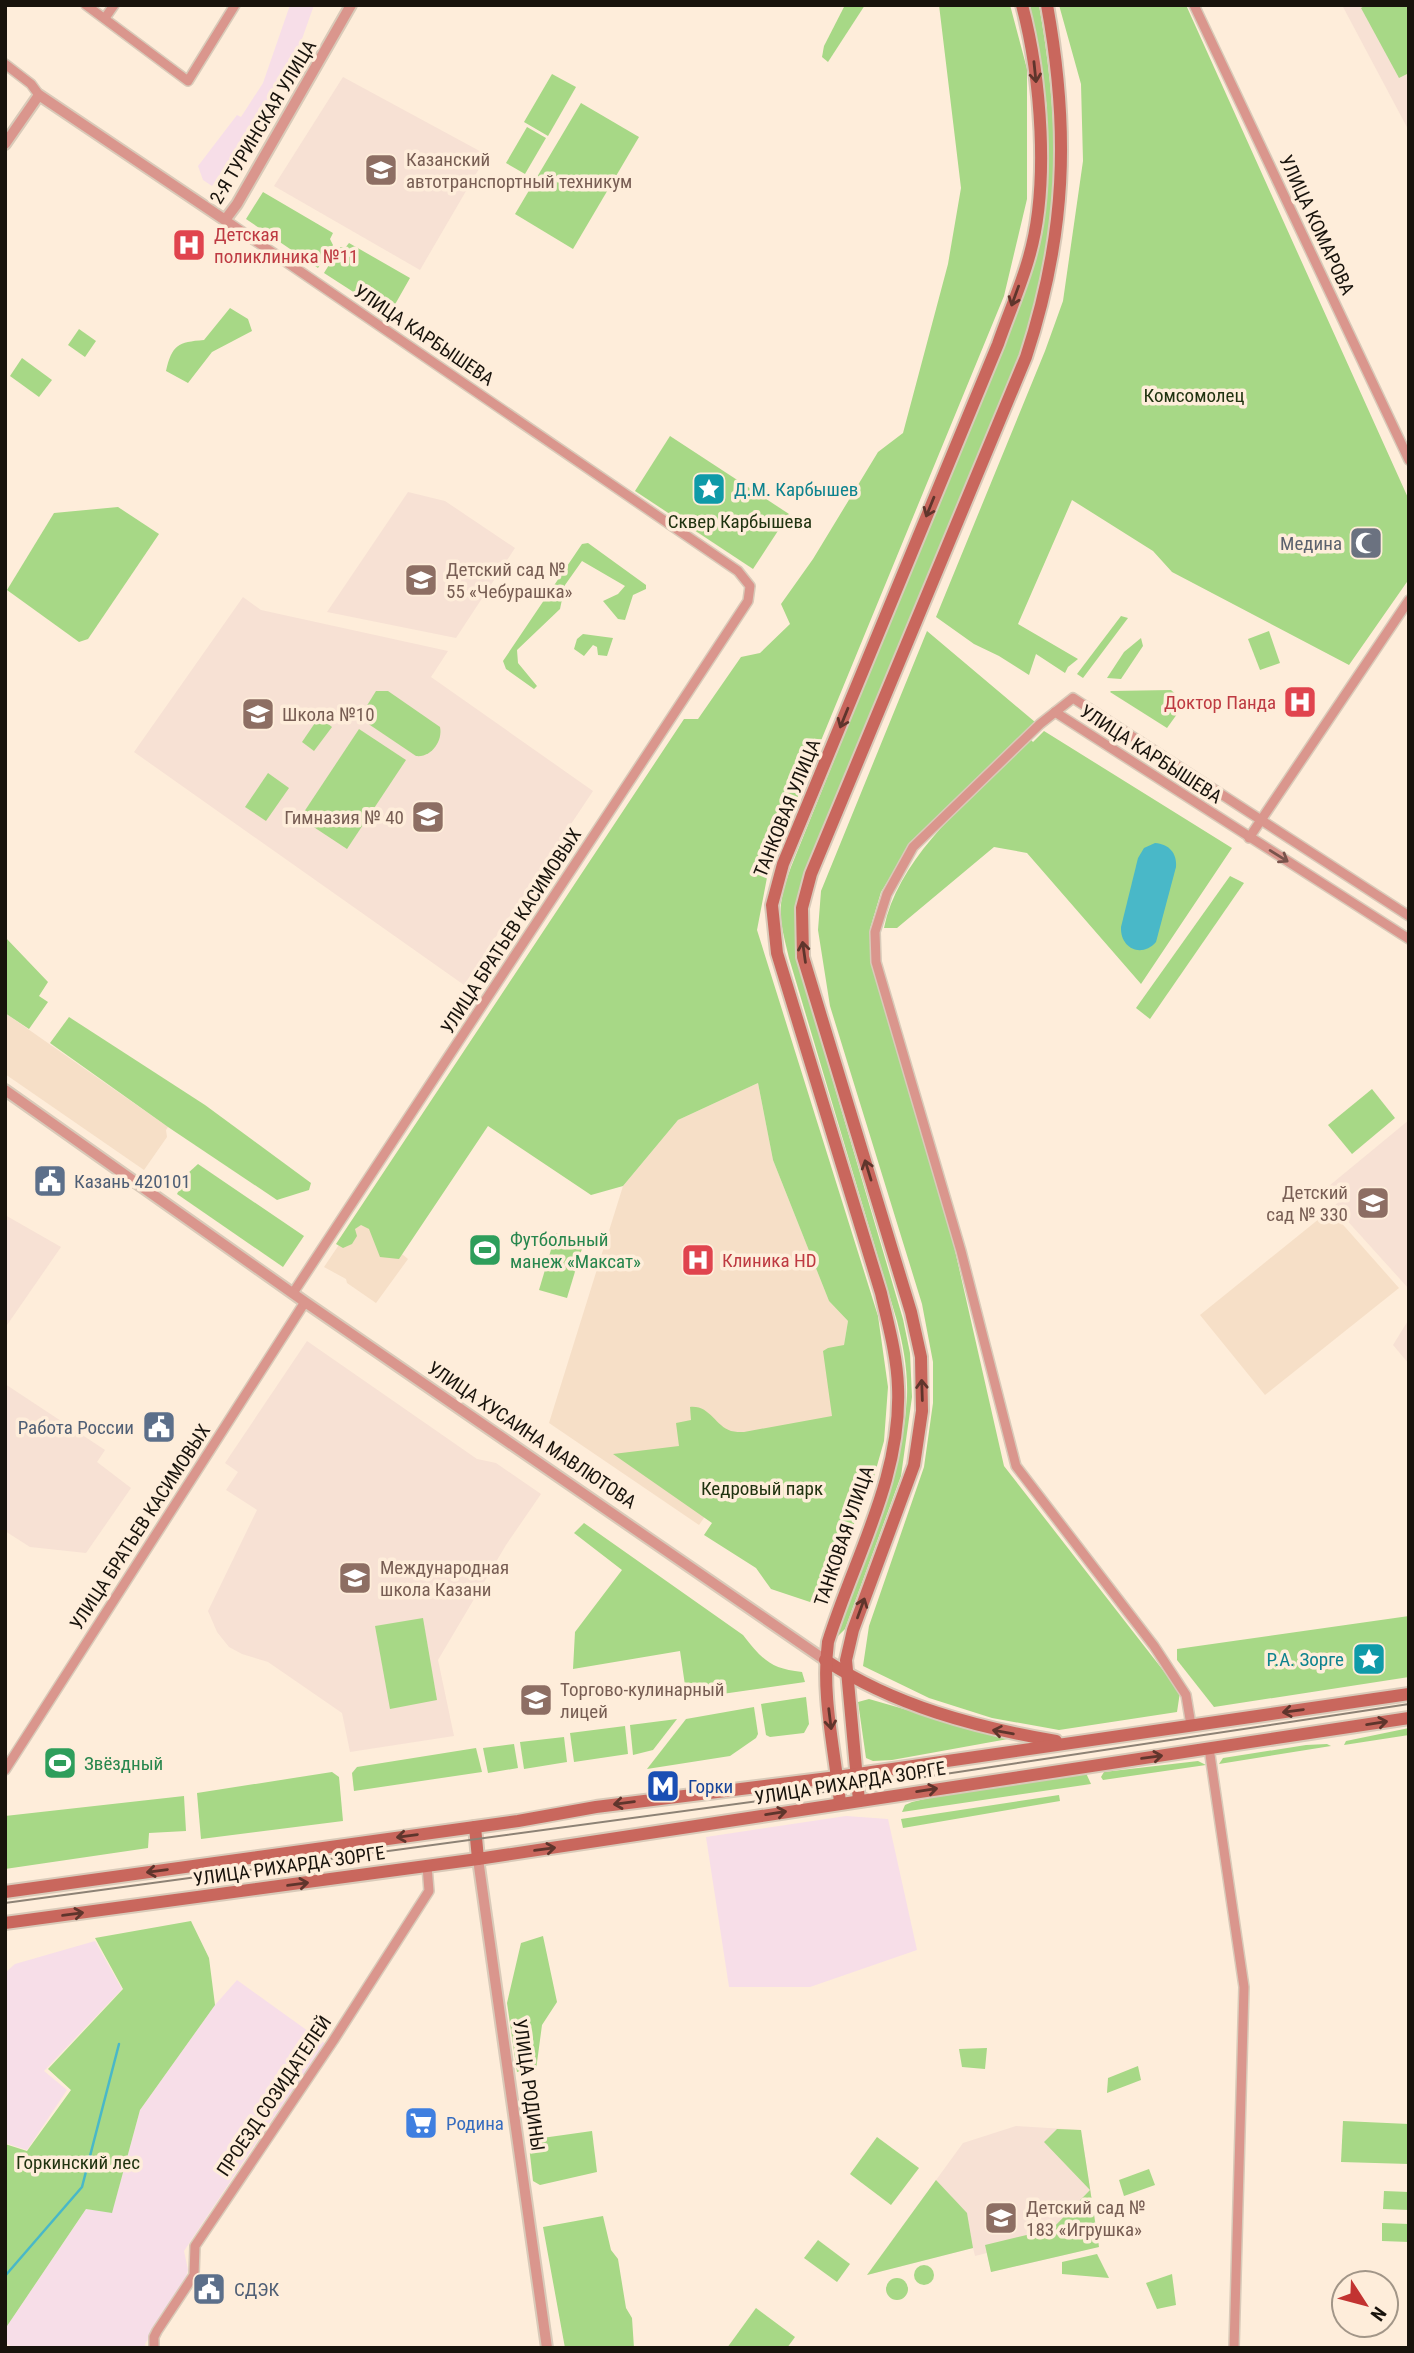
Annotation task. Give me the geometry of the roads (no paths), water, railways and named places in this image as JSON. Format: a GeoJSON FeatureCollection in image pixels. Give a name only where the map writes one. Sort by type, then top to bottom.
{"type":"FeatureCollection","features":[{"type":"Feature","properties":{"kind":"main road","name":"ТАНКОВАЯ УЛИЦА"},"geometry":{"type":"LineString","coordinates":[[840,1803],[825,1660],[834,1622],[885,1486],[894,1444],[898,1388],[893,1343],[881,1293],[777,953],[772,905],[783,864],[998,344],[1030,257],[1040,157],[1033,52],[1022,5]]}},
{"type":"Feature","properties":{"kind":"main road","name":"ТАНКОВАЯ УЛИЦА"},"geometry":{"type":"LineString","coordinates":[[859,1801],[846,1673],[848,1644],[914,1465],[922,1411],[921,1357],[911,1312],[803,957],[802,908],[811,874],[1026,357],[1038,320],[1057,232],[1062,157],[1061,107],[1047,5]]}},
{"type":"Feature","properties":{"kind":"main road","name":"УЛИЦА ХУСАИНА МАВЛЮТОВА"},"geometry":{"type":"LineString","coordinates":[[825,1660],[846,1673],[940,1715],[994,1730],[1070,1743]]}},
{"type":"Feature","properties":{"kind":"main road","name":"УЛИЦА РИХАРДА ЗОРГЕ"},"geometry":{"type":"LineString","coordinates":[[5,1892],[475,1827],[596,1807],[837,1777],[1409,1694]]}},
{"type":"Feature","properties":{"kind":"main road","name":"УЛИЦА РИХАРДА ЗОРГЕ"},"geometry":{"type":"LineString","coordinates":[[5,1923],[478,1859],[1409,1718]]}},
{"type":"Feature","properties":{"kind":"main road","name":"УЛИЦА РОДИНЫ"},"geometry":{"type":"LineString","coordinates":[[475,1827],[478,1859]]}},
{"type":"Feature","properties":{"kind":"street"},"geometry":{"type":"LineString","coordinates":[[86,5],[188,81],[234,5]]}},
{"type":"Feature","properties":{"kind":"street"},"geometry":{"type":"LineString","coordinates":[[104,18],[114,5]]}},
{"type":"Feature","properties":{"kind":"street","name":"2-Я ТУРИНСКАЯ УЛИЦА"},"geometry":{"type":"LineString","coordinates":[[225,220],[351,5]]}},
{"type":"Feature","properties":{"kind":"street","name":"УЛИЦА КОМАРОВА"},"geometry":{"type":"LineString","coordinates":[[1194,5],[1409,460]]}},
{"type":"Feature","properties":{"kind":"street"},"geometry":{"type":"LineString","coordinates":[[5,64],[31,84],[38,94],[5,144]]}},
{"type":"Feature","properties":{"kind":"street","name":"УЛИЦА КАРБЫШЕВА"},"geometry":{"type":"LineString","coordinates":[[38,94],[738,571],[750,586]]}},
{"type":"Feature","properties":{"kind":"street","name":"УЛИЦА БРАТЬЕВ КАСИМОВЫХ"},"geometry":{"type":"LineString","coordinates":[[293,1293],[748,601],[750,586]]}},
{"type":"Feature","properties":{"kind":"street"},"geometry":{"type":"LineString","coordinates":[[1249,838],[1409,600]]}},
{"type":"Feature","properties":{"kind":"street","name":"УЛИЦА КАРБЫШЕВА"},"geometry":{"type":"LineString","coordinates":[[1409,916],[1073,698],[1055,712],[1409,939]]}},
{"type":"Feature","properties":{"kind":"street"},"geometry":{"type":"LineString","coordinates":[[1055,712],[914,847],[887,894],[875,932],[876,962],[961,1251],[1016,1466],[1154,1646],[1186,1695],[1191,1725]]}},
{"type":"Feature","properties":{"kind":"street","name":"УЛИЦА ХУСАИНА МАВЛЮТОВА"},"geometry":{"type":"LineString","coordinates":[[5,1090],[305,1302],[825,1660]]}},
{"type":"Feature","properties":{"kind":"street","name":"УЛИЦА БРАТЬЕВ КАСИМОВЫХ"},"geometry":{"type":"LineString","coordinates":[[5,1770],[305,1302]]}},
{"type":"Feature","properties":{"kind":"street"},"geometry":{"type":"LineString","coordinates":[[1209,1748],[1244,1987],[1234,2348]]}},
{"type":"Feature","properties":{"kind":"street","name":"УЛИЦА РОДИНЫ"},"geometry":{"type":"LineString","coordinates":[[478,1859],[547,2348]]}},
{"type":"Feature","properties":{"kind":"street","name":"ПРОЕЗД СОЗИДАТЕЛЕЙ"},"geometry":{"type":"LineString","coordinates":[[154,2348],[155,2334],[194,2274],[195,2246],[429,1891],[427,1866]]}},
{"type":"Feature","properties":{"kind":"water"},"geometry":{"type":"Polygon","coordinates":[[[1155,843],[1171,850],[1176,867],[1156,942],[1144,950],[1133,949],[1124,941],[1121,927],[1138,858],[1144,848],[1155,843]]]}},
{"type":"Feature","properties":{"kind":"waterway"},"geometry":{"type":"LineString","coordinates":[[5,2276],[82,2187],[119,2044]]}},
{"type":"Feature","properties":{"kind":"tram line"},"geometry":{"type":"LineString","coordinates":[[5,1903],[839,1790],[1409,1704]]}},
{"type":"Feature","properties":{"kind":"place","name":"Казанский автотранспортный техникум"},"geometry":{"type":"Point","coordinates":[381,170]}},
{"type":"Feature","properties":{"kind":"place","name":"Детская поликлиника №11"},"geometry":{"type":"Point","coordinates":[189,245]}},
{"type":"Feature","properties":{"kind":"place","name":"Д.М. Карбышев"},"geometry":{"type":"Point","coordinates":[709,489]}},
{"type":"Feature","properties":{"kind":"place","name":"Медина"},"geometry":{"type":"Point","coordinates":[1366,543]}},
{"type":"Feature","properties":{"kind":"place","name":"Детский сад № 55 «Чебурашка»"},"geometry":{"type":"Point","coordinates":[421,580]}},
{"type":"Feature","properties":{"kind":"place","name":"Доктор Панда"},"geometry":{"type":"Point","coordinates":[1300,702]}},
{"type":"Feature","properties":{"kind":"place","name":"Школа №10"},"geometry":{"type":"Point","coordinates":[258,714]}},
{"type":"Feature","properties":{"kind":"place","name":"Гимназия № 40"},"geometry":{"type":"Point","coordinates":[428,817]}},
{"type":"Feature","properties":{"kind":"place","name":"Казань 420101"},"geometry":{"type":"Point","coordinates":[50,1181]}},
{"type":"Feature","properties":{"kind":"place","name":"Детский сад № 330"},"geometry":{"type":"Point","coordinates":[1373,1203]}},
{"type":"Feature","properties":{"kind":"place","name":"Футбольный манеж «Максат»"},"geometry":{"type":"Point","coordinates":[485,1250]}},
{"type":"Feature","properties":{"kind":"place","name":"Клиника HD"},"geometry":{"type":"Point","coordinates":[698,1260]}},
{"type":"Feature","properties":{"kind":"place","name":"Работа России"},"geometry":{"type":"Point","coordinates":[159,1427]}},
{"type":"Feature","properties":{"kind":"place","name":"Международная школа Казани"},"geometry":{"type":"Point","coordinates":[355,1578]}},
{"type":"Feature","properties":{"kind":"place","name":"Р.А. Зорге"},"geometry":{"type":"Point","coordinates":[1369,1659]}},
{"type":"Feature","properties":{"kind":"place","name":"Торгово-кулинарный лицей"},"geometry":{"type":"Point","coordinates":[536,1700]}},
{"type":"Feature","properties":{"kind":"place","name":"Звёздный"},"geometry":{"type":"Point","coordinates":[60,1763]}},
{"type":"Feature","properties":{"kind":"place","name":"Горки"},"geometry":{"type":"Point","coordinates":[663,1786]}},
{"type":"Feature","properties":{"kind":"place","name":"Родина"},"geometry":{"type":"Point","coordinates":[421,2123]}},
{"type":"Feature","properties":{"kind":"place","name":"Детский сад № 183 «Игрушка»"},"geometry":{"type":"Point","coordinates":[1001,2218]}},
{"type":"Feature","properties":{"kind":"place","name":"СДЭК"},"geometry":{"type":"Point","coordinates":[209,2289]}},
{"type":"Feature","properties":{"kind":"park label","name":"Комсомолец"},"geometry":{"type":"Point","coordinates":[1194,395]}},
{"type":"Feature","properties":{"kind":"park label","name":"Сквер Карбышева"},"geometry":{"type":"Point","coordinates":[740,521]}},
{"type":"Feature","properties":{"kind":"park label","name":"Кедровый парк"},"geometry":{"type":"Point","coordinates":[762,1488]}},
{"type":"Feature","properties":{"kind":"park label","name":"Горкинский лес"},"geometry":{"type":"Point","coordinates":[78,2162]}}]}
